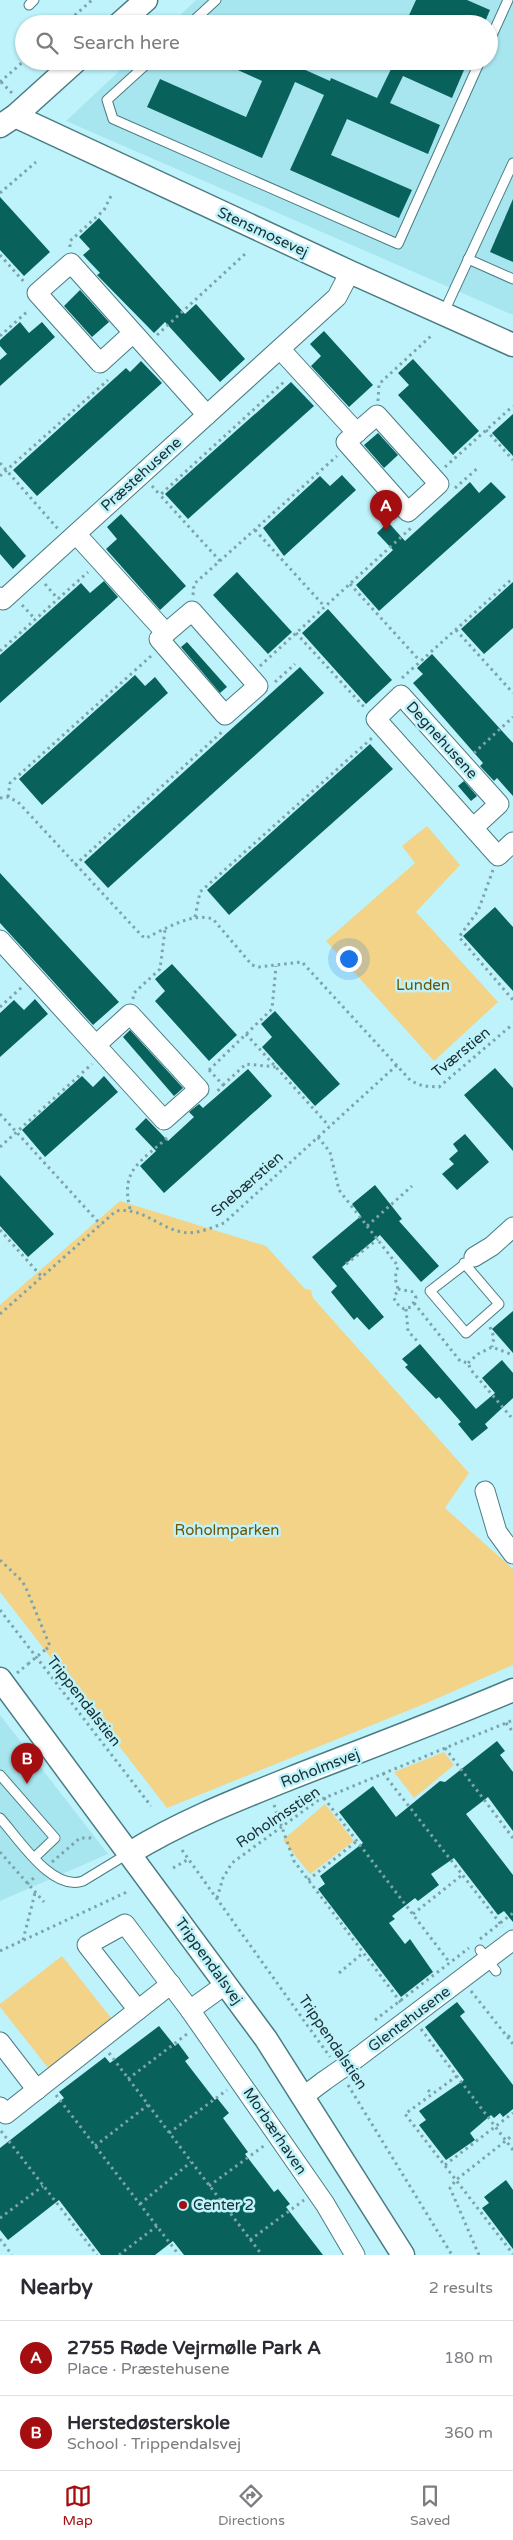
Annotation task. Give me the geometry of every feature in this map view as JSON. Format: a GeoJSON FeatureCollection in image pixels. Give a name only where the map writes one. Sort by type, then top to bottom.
{"type":"FeatureCollection","features":[{"type":"Feature","properties":{"kind":"street"},"geometry":{"type":"LineString","coordinates":[[129,15],[146,0]]}},
{"type":"Feature","properties":{"kind":"street"},"geometry":{"type":"LineString","coordinates":[[0,136],[7,121],[66,70]]}},
{"type":"Feature","properties":{"kind":"street","name":"Stensmosevej"},"geometry":{"type":"LineString","coordinates":[[7,121],[513,345]]}},
{"type":"Feature","properties":{"kind":"street"},"geometry":{"type":"LineString","coordinates":[[133,333],[100,363],[40,295],[71,263],[207,414]]}},
{"type":"Feature","properties":{"kind":"street","name":"Præstehusene"},"geometry":{"type":"LineString","coordinates":[[0,597],[3,600],[207,414],[281,350],[337,297],[350,272]]}},
{"type":"Feature","properties":{"kind":"street"},"geometry":{"type":"LineString","coordinates":[[281,350],[353,439],[408,512],[439,484],[377,415],[353,439]]}},
{"type":"Feature","properties":{"kind":"street"},"geometry":{"type":"LineString","coordinates":[[72,537],[100,561],[225,715],[258,686],[192,610],[165,639]]}},
{"type":"Feature","properties":{"kind":"street","name":"Degnehusene"},"geometry":{"type":"LineString","coordinates":[[380,723],[401,696],[499,804],[473,828]]}},
{"type":"Feature","properties":{"kind":"street"},"geometry":{"type":"LineString","coordinates":[[380,723],[498,856],[513,842]]}},
{"type":"Feature","properties":{"kind":"street"},"geometry":{"type":"LineString","coordinates":[[0,940],[164,1120],[199,1089],[130,1014],[100,1049]]}},
{"type":"Feature","properties":{"kind":"street"},"geometry":{"type":"LineString","coordinates":[[469,1260],[492,1246],[513,1227]]}},
{"type":"Feature","properties":{"kind":"street"},"geometry":{"type":"LineString","coordinates":[[485,1491],[489,1512],[497,1532],[513,1554]]}},
{"type":"Feature","properties":{"kind":"street","name":"Trippendalsvej"},"geometry":{"type":"LineString","coordinates":[[0,1679],[121,1858],[226,1984],[304,2096],[403,2255]]}},
{"type":"Feature","properties":{"kind":"street","name":"Roholmsvej"},"geometry":{"type":"LineString","coordinates":[[121,1858],[163,1834],[267,1788],[440,1721],[513,1690]]}},
{"type":"Feature","properties":{"kind":"street","name":"Morbærhaven"},"geometry":{"type":"LineString","coordinates":[[138,2010],[86,1945],[125,1924],[196,2017],[240,2080],[316,2191],[354,2255]]}},
{"type":"Feature","properties":{"kind":"street","name":"Glentehusene"},"geometry":{"type":"LineString","coordinates":[[304,2096],[488,1960],[509,1935]]}},
{"type":"Feature","properties":{"kind":"street"},"geometry":{"type":"LineString","coordinates":[[0,2107],[6,2114],[171,1984]]}},
{"type":"Feature","properties":{"kind":"street"},"geometry":{"type":"LineString","coordinates":[[196,2017],[226,1984]]}},
{"type":"Feature","properties":{"kind":"street"},"geometry":{"type":"LineString","coordinates":[[0,2042],[41,2086]]}},
{"type":"Feature","properties":{"kind":"lane"},"geometry":{"type":"LineString","coordinates":[[498,22],[508,0]]}},
{"type":"Feature","properties":{"kind":"lane"},"geometry":{"type":"LineString","coordinates":[[198,15],[210,2]]}},
{"type":"Feature","properties":{"kind":"lane"},"geometry":{"type":"LineString","coordinates":[[140,70],[107,100],[113,119],[398,244],[476,70]]}},
{"type":"Feature","properties":{"kind":"lane"},"geometry":{"type":"LineString","coordinates":[[443,314],[513,163]]}},
{"type":"Feature","properties":{"kind":"lane"},"geometry":{"type":"LineString","coordinates":[[468,259],[513,279]]}},
{"type":"Feature","properties":{"kind":"lane"},"geometry":{"type":"LineString","coordinates":[[469,1260],[500,1304],[466,1333],[430,1292],[469,1260]]}},
{"type":"Feature","properties":{"kind":"lane"},"geometry":{"type":"LineString","coordinates":[[0,1775],[55,1838],[35,1857]]}},
{"type":"Feature","properties":{"kind":"lane"},"geometry":{"type":"LineString","coordinates":[[0,1818],[58,1880],[75,1884],[121,1858]]}},
{"type":"Feature","properties":{"kind":"path"},"geometry":{"type":"LineString","coordinates":[[75,15],[92,0]]}},
{"type":"Feature","properties":{"kind":"path"},"geometry":{"type":"LineString","coordinates":[[0,83],[15,69]]}},
{"type":"Feature","properties":{"kind":"path"},"geometry":{"type":"LineString","coordinates":[[0,193],[36,162]]}},
{"type":"Feature","properties":{"kind":"path"},"geometry":{"type":"LineString","coordinates":[[71,263],[70,241],[104,210],[111,196]]}},
{"type":"Feature","properties":{"kind":"path"},"geometry":{"type":"LineString","coordinates":[[0,255],[40,295],[0,336]]}},
{"type":"Feature","properties":{"kind":"path"},"geometry":{"type":"LineString","coordinates":[[377,415],[380,384],[431,336]]}},
{"type":"Feature","properties":{"kind":"path"},"geometry":{"type":"LineString","coordinates":[[220,561],[160,495],[298,369]]}},
{"type":"Feature","properties":{"kind":"path"},"geometry":{"type":"LineString","coordinates":[[433,478],[513,406]]}},
{"type":"Feature","properties":{"kind":"path"},"geometry":{"type":"LineString","coordinates":[[486,430],[513,460]]}},
{"type":"Feature","properties":{"kind":"path"},"geometry":{"type":"LineString","coordinates":[[192,610],[194,584],[353,439]]}},
{"type":"Feature","properties":{"kind":"path"},"geometry":{"type":"LineString","coordinates":[[0,463],[72,537]]}},
{"type":"Feature","properties":{"kind":"path"},"geometry":{"type":"LineString","coordinates":[[249,676],[414,526],[408,512]]}},
{"type":"Feature","properties":{"kind":"path"},"geometry":{"type":"LineString","coordinates":[[255,530],[325,607]]}},
{"type":"Feature","properties":{"kind":"path"},"geometry":{"type":"LineString","coordinates":[[0,651],[100,561]]}},
{"type":"Feature","properties":{"kind":"path"},"geometry":{"type":"LineString","coordinates":[[401,696],[402,678],[513,578]]}},
{"type":"Feature","properties":{"kind":"path"},"geometry":{"type":"LineString","coordinates":[[350,584],[420,661]]}},
{"type":"Feature","properties":{"kind":"path"},"geometry":{"type":"LineString","coordinates":[[456,630],[513,693]]}},
{"type":"Feature","properties":{"kind":"path"},"geometry":{"type":"LineString","coordinates":[[195,917],[200,892],[380,723],[296,633]]}},
{"type":"Feature","properties":{"kind":"path"},"geometry":{"type":"LineString","coordinates":[[8,798],[10,783],[165,639]]}},
{"type":"Feature","properties":{"kind":"path"},"geometry":{"type":"LineString","coordinates":[[75,864],[227,727],[225,715]]}},
{"type":"Feature","properties":{"kind":"path"},"geometry":{"type":"LineString","coordinates":[[462,763],[513,717]]}},
{"type":"Feature","properties":{"kind":"path"},"geometry":{"type":"LineString","coordinates":[[0,798],[8,798],[18,802],[137,934],[146,938],[195,917],[204,916],[213,919],[252,965],[258,967],[302,962],[397,1065]]}},
{"type":"Feature","properties":{"kind":"path"},"geometry":{"type":"LineString","coordinates":[[498,856],[478,911],[458,937],[513,1000]]}},
{"type":"Feature","properties":{"kind":"path"},"geometry":{"type":"LineString","coordinates":[[130,1014],[134,994],[160,969],[165,930]]}},
{"type":"Feature","properties":{"kind":"path"},"geometry":{"type":"LineString","coordinates":[[194,1084],[272,1009],[276,965]]}},
{"type":"Feature","properties":{"kind":"path"},"geometry":{"type":"LineString","coordinates":[[0,1007],[34,977]]}},
{"type":"Feature","properties":{"kind":"path","name":"Tværstien"},"geometry":{"type":"LineString","coordinates":[[397,1065],[411,1081],[423,1086],[439,1087],[513,1024]]}},
{"type":"Feature","properties":{"kind":"path"},"geometry":{"type":"LineString","coordinates":[[246,1034],[329,1126]]}},
{"type":"Feature","properties":{"kind":"path"},"geometry":{"type":"LineString","coordinates":[[0,1147],[100,1049]]}},
{"type":"Feature","properties":{"kind":"path"},"geometry":{"type":"LineString","coordinates":[[224,1085],[246,1064],[276,1067]]}},
{"type":"Feature","properties":{"kind":"path","name":"Snebærstien"},"geometry":{"type":"LineString","coordinates":[[0,1314],[116,1211],[130,1209],[182,1232],[206,1230],[224,1223],[397,1065]]}},
{"type":"Feature","properties":{"kind":"path"},"geometry":{"type":"LineString","coordinates":[[0,1114],[101,1225]]}},
{"type":"Feature","properties":{"kind":"path"},"geometry":{"type":"LineString","coordinates":[[318,1137],[330,1152],[339,1190],[398,1266],[395,1278],[398,1289],[394,1298],[396,1303],[406,1309]]}},
{"type":"Feature","properties":{"kind":"path"},"geometry":{"type":"LineString","coordinates":[[367,1226],[412,1186]]}},
{"type":"Feature","properties":{"kind":"path"},"geometry":{"type":"LineString","coordinates":[[0,1230],[42,1277]]}},
{"type":"Feature","properties":{"kind":"path"},"geometry":{"type":"LineString","coordinates":[[346,1264],[378,1239]]}},
{"type":"Feature","properties":{"kind":"path"},"geometry":{"type":"LineString","coordinates":[[398,1289],[430,1292]]}},
{"type":"Feature","properties":{"kind":"path"},"geometry":{"type":"LineString","coordinates":[[414,1292],[414,1303],[460,1361],[468,1363]]}},
{"type":"Feature","properties":{"kind":"path"},"geometry":{"type":"LineString","coordinates":[[406,1309],[414,1303]]}},
{"type":"Feature","properties":{"kind":"path"},"geometry":{"type":"LineString","coordinates":[[406,1309],[408,1331],[418,1342]]}},
{"type":"Feature","properties":{"kind":"path"},"geometry":{"type":"LineString","coordinates":[[468,1363],[478,1354],[492,1348],[513,1355]]}},
{"type":"Feature","properties":{"kind":"path"},"geometry":{"type":"LineString","coordinates":[[468,1363],[471,1370],[511,1417]]}},
{"type":"Feature","properties":{"kind":"path"},"geometry":{"type":"LineString","coordinates":[[0,1560],[22,1581],[50,1646],[28,1664]]}},
{"type":"Feature","properties":{"kind":"path","name":"Trippendalstien"},"geometry":{"type":"LineString","coordinates":[[0,1610],[151,1806]]}},
{"type":"Feature","properties":{"kind":"path","name":"Roholmsstien"},"geometry":{"type":"LineString","coordinates":[[217,1899],[223,1878],[232,1863],[281,1826],[324,1798],[513,1720]]}},
{"type":"Feature","properties":{"kind":"path"},"geometry":{"type":"LineString","coordinates":[[506,1723],[513,1732]]}},
{"type":"Feature","properties":{"kind":"path"},"geometry":{"type":"LineString","coordinates":[[445,1748],[513,1838]]}},
{"type":"Feature","properties":{"kind":"path"},"geometry":{"type":"LineString","coordinates":[[383,1774],[509,1935]]}},
{"type":"Feature","properties":{"kind":"path"},"geometry":{"type":"LineString","coordinates":[[267,1788],[294,1861],[513,2150]]}},
{"type":"Feature","properties":{"kind":"path"},"geometry":{"type":"LineString","coordinates":[[324,1798],[450,1962]]}},
{"type":"Feature","properties":{"kind":"path"},"geometry":{"type":"LineString","coordinates":[[28,1884],[80,1838],[92,1838],[121,1858]]}},
{"type":"Feature","properties":{"kind":"path"},"geometry":{"type":"LineString","coordinates":[[308,1880],[357,1841]]}},
{"type":"Feature","properties":{"kind":"path","name":"Trippendalstien"},"geometry":{"type":"LineString","coordinates":[[182,1850],[331,2059]]}},
{"type":"Feature","properties":{"kind":"path"},"geometry":{"type":"LineString","coordinates":[[0,1852],[44,1902]]}},
{"type":"Feature","properties":{"kind":"path"},"geometry":{"type":"LineString","coordinates":[[173,1868],[190,1859]]}},
{"type":"Feature","properties":{"kind":"path"},"geometry":{"type":"LineString","coordinates":[[413,1914],[439,1896],[462,1875]]}},
{"type":"Feature","properties":{"kind":"path"},"geometry":{"type":"LineString","coordinates":[[0,1951],[127,1892]]}},
{"type":"Feature","properties":{"kind":"path"},"geometry":{"type":"LineString","coordinates":[[22,1940],[35,1893]]}},
{"type":"Feature","properties":{"kind":"path"},"geometry":{"type":"LineString","coordinates":[[375,2020],[513,1913]]}},
{"type":"Feature","properties":{"kind":"path"},"geometry":{"type":"LineString","coordinates":[[339,1973],[363,1953]]}},
{"type":"Feature","properties":{"kind":"path"},"geometry":{"type":"LineString","coordinates":[[469,1989],[513,2044]]}},
{"type":"Feature","properties":{"kind":"path"},"geometry":{"type":"LineString","coordinates":[[128,2079],[196,2017]]}},
{"type":"Feature","properties":{"kind":"path"},"geometry":{"type":"LineString","coordinates":[[508,2037],[513,2033]]}},
{"type":"Feature","properties":{"kind":"path"},"geometry":{"type":"LineString","coordinates":[[99,2041],[262,2255]]}},
{"type":"Feature","properties":{"kind":"path"},"geometry":{"type":"LineString","coordinates":[[456,2076],[405,2114],[512,2251]]}},
{"type":"Feature","properties":{"kind":"path"},"geometry":{"type":"LineString","coordinates":[[169,2133],[240,2080]]}},
{"type":"Feature","properties":{"kind":"path","name":"Trippendalstien"},"geometry":{"type":"LineString","coordinates":[[347,2082],[452,2255]]}},
{"type":"Feature","properties":{"kind":"path"},"geometry":{"type":"LineString","coordinates":[[41,2086],[95,2146],[178,2255]]}},
{"type":"Feature","properties":{"kind":"path"},"geometry":{"type":"LineString","coordinates":[[428,2090],[432,2094]]}},
{"type":"Feature","properties":{"kind":"path"},"geometry":{"type":"LineString","coordinates":[[95,2146],[148,2105]]}},
{"type":"Feature","properties":{"kind":"path"},"geometry":{"type":"LineString","coordinates":[[445,2165],[513,2114]]}},
{"type":"Feature","properties":{"kind":"path"},"geometry":{"type":"LineString","coordinates":[[1,2132],[97,2255]]}},
{"type":"Feature","properties":{"kind":"path"},"geometry":{"type":"LineString","coordinates":[[479,2255],[450,2188],[456,2180],[513,2135]]}},
{"type":"Feature","properties":{"kind":"path"},"geometry":{"type":"LineString","coordinates":[[209,2186],[278,2136]]}},
{"type":"Feature","properties":{"kind":"path"},"geometry":{"type":"LineString","coordinates":[[140,2204],[191,2162]]}},
{"type":"Feature","properties":{"kind":"path"},"geometry":{"type":"LineString","coordinates":[[0,2218],[43,2186]]}},
{"type":"Feature","properties":{"kind":"path"},"geometry":{"type":"LineString","coordinates":[[250,2240],[316,2191]]}},
{"type":"Feature","properties":{"kind":"path"},"geometry":{"type":"LineString","coordinates":[[119,2255],[156,2226]]}},
{"type":"Feature","properties":{"kind":"path"},"geometry":{"type":"LineString","coordinates":[[0,2239],[12,2255]]}},
{"type":"Feature","properties":{"kind":"shaded area"},"geometry":{"type":"Polygon","coordinates":[[[196,0],[513,0],[513,315],[66,121],[120,70],[498,70],[498,15],[180,15],[196,0]]]}},
{"type":"Feature","properties":{"kind":"shaded area"},"geometry":{"type":"Polygon","coordinates":[[[0,1715],[108,1854],[0,1901],[0,1715]]]}},
{"type":"Feature","properties":{"kind":"green space","name":"Lunden"},"geometry":{"type":"Polygon","coordinates":[[[427,826],[460,865],[416,912],[498,1002],[434,1061],[326,941],[415,863],[402,846],[427,826]]]}},
{"type":"Feature","properties":{"kind":"green space","name":"Roholmparken"},"geometry":{"type":"Polygon","coordinates":[[[120,1201],[266,1246],[305,1289],[311,1290],[313,1298],[469,1473],[445,1508],[513,1569],[513,1665],[429,1702],[167,1808],[0,1592],[0,1305],[120,1201]]]}},
{"type":"Feature","properties":{"kind":"green space"},"geometry":{"type":"Polygon","coordinates":[[[444,1752],[454,1765],[414,1798],[394,1772],[444,1752]]]}},
{"type":"Feature","properties":{"kind":"green space"},"geometry":{"type":"Polygon","coordinates":[[[325,1804],[354,1841],[310,1874],[283,1840],[325,1804]]]}},
{"type":"Feature","properties":{"kind":"green space"},"geometry":{"type":"Polygon","coordinates":[[[62,1956],[112,2019],[49,2069],[0,2007],[0,2004],[62,1956]]]}},
{"type":"Feature","properties":{"kind":"building"},"geometry":{"type":"Polygon","coordinates":[[[416,0],[467,0],[490,10],[488,15],[409,15],[416,0]]]}},
{"type":"Feature","properties":{"kind":"building"},"geometry":{"type":"Polygon","coordinates":[[[238,70],[305,70],[330,81],[331,78],[377,98],[391,70],[464,70],[452,98],[403,76],[390,103],[440,125],[428,154],[347,119],[331,155],[412,190],[399,218],[290,170],[324,95],[295,82],[262,158],[147,107],[160,79],[246,117],[262,81],[238,70]]]}},
{"type":"Feature","properties":{"kind":"building"},"geometry":{"type":"Polygon","coordinates":[[[0,197],[50,252],[24,276],[0,250],[0,197]]]}},
{"type":"Feature","properties":{"kind":"building"},"geometry":{"type":"Polygon","coordinates":[[[513,199],[513,262],[490,252],[513,199]]]}},
{"type":"Feature","properties":{"kind":"building"},"geometry":{"type":"Polygon","coordinates":[[[99,218],[185,314],[196,304],[245,359],[220,382],[165,322],[154,333],[97,275],[100,273],[83,255],[90,249],[79,237],[99,218]]]}},
{"type":"Feature","properties":{"kind":"building"},"geometry":{"type":"Polygon","coordinates":[[[80,290],[109,322],[92,337],[64,306],[80,290]]]}},
{"type":"Feature","properties":{"kind":"building"},"geometry":{"type":"Polygon","coordinates":[[[20,322],[29,333],[42,322],[55,337],[0,386],[0,360],[7,354],[0,346],[0,340],[20,322]]]}},
{"type":"Feature","properties":{"kind":"building"},"geometry":{"type":"Polygon","coordinates":[[[324,331],[373,385],[349,407],[311,366],[321,356],[310,344],[324,331]]]}},
{"type":"Feature","properties":{"kind":"building"},"geometry":{"type":"Polygon","coordinates":[[[413,359],[479,431],[453,455],[398,395],[409,385],[398,373],[413,359]]]}},
{"type":"Feature","properties":{"kind":"building"},"geometry":{"type":"Polygon","coordinates":[[[141,361],[162,383],[37,496],[13,470],[126,368],[130,372],[141,361]]]}},
{"type":"Feature","properties":{"kind":"building"},"geometry":{"type":"Polygon","coordinates":[[[291,382],[314,406],[188,519],[165,494],[291,382]]]}},
{"type":"Feature","properties":{"kind":"building"},"geometry":{"type":"Polygon","coordinates":[[[513,414],[513,456],[492,433],[513,414]]]}},
{"type":"Feature","properties":{"kind":"building"},"geometry":{"type":"Polygon","coordinates":[[[378,433],[398,455],[384,468],[364,445],[378,433]]]}},
{"type":"Feature","properties":{"kind":"building"},"geometry":{"type":"Polygon","coordinates":[[[342,475],[356,490],[284,556],[263,528],[320,476],[330,486],[342,475]]]}},
{"type":"Feature","properties":{"kind":"building"},"geometry":{"type":"Polygon","coordinates":[[[470,482],[479,493],[491,482],[506,497],[379,611],[356,585],[393,550],[377,533],[388,522],[405,541],[470,482]]]}},
{"type":"Feature","properties":{"kind":"building"},"geometry":{"type":"Polygon","coordinates":[[[121,514],[186,586],[160,610],[106,549],[117,539],[107,527],[121,514]]]}},
{"type":"Feature","properties":{"kind":"building"},"geometry":{"type":"Polygon","coordinates":[[[0,526],[26,556],[13,569],[0,554],[0,526]]]}},
{"type":"Feature","properties":{"kind":"building"},"geometry":{"type":"Polygon","coordinates":[[[237,572],[292,632],[268,654],[213,595],[237,572]]]}},
{"type":"Feature","properties":{"kind":"building"},"geometry":{"type":"Polygon","coordinates":[[[104,581],[118,597],[0,703],[0,655],[81,583],[90,593],[104,581]]]}},
{"type":"Feature","properties":{"kind":"building"},"geometry":{"type":"Polygon","coordinates":[[[513,582],[513,628],[484,654],[461,629],[513,582]]]}},
{"type":"Feature","properties":{"kind":"building"},"geometry":{"type":"Polygon","coordinates":[[[328,609],[392,680],[366,704],[302,633],[328,609]]]}},
{"type":"Feature","properties":{"kind":"building"},"geometry":{"type":"Polygon","coordinates":[[[187,642],[227,687],[220,693],[181,647],[187,642]]]}},
{"type":"Feature","properties":{"kind":"building"},"geometry":{"type":"Polygon","coordinates":[[[432,654],[513,743],[513,796],[497,778],[494,781],[480,766],[483,763],[413,683],[423,674],[417,668],[432,654]]]}},
{"type":"Feature","properties":{"kind":"building"},"geometry":{"type":"Polygon","coordinates":[[[300,667],[324,693],[108,888],[84,862],[300,667]]]}},
{"type":"Feature","properties":{"kind":"building"},"geometry":{"type":"Polygon","coordinates":[[[135,675],[145,686],[155,677],[168,693],[42,805],[19,779],[135,675]]]}},
{"type":"Feature","properties":{"kind":"building"},"geometry":{"type":"Polygon","coordinates":[[[370,744],[393,769],[229,915],[207,890],[370,744]]]}},
{"type":"Feature","properties":{"kind":"building"},"geometry":{"type":"Polygon","coordinates":[[[464,781],[477,796],[471,801],[458,786],[464,781]]]}},
{"type":"Feature","properties":{"kind":"building"},"geometry":{"type":"Polygon","coordinates":[[[0,873],[119,1002],[93,1025],[0,923],[0,873]]]}},
{"type":"Feature","properties":{"kind":"building"},"geometry":{"type":"Polygon","coordinates":[[[495,907],[513,927],[513,991],[463,936],[495,907]]]}},
{"type":"Feature","properties":{"kind":"building"},"geometry":{"type":"Polygon","coordinates":[[[172,964],[237,1035],[209,1061],[155,1001],[165,991],[155,979],[172,964]]]}},
{"type":"Feature","properties":{"kind":"building"},"geometry":{"type":"Polygon","coordinates":[[[35,999],[48,1014],[0,1057],[0,1013],[14,1000],[24,1010],[35,999]]]}},
{"type":"Feature","properties":{"kind":"building"},"geometry":{"type":"Polygon","coordinates":[[[275,1011],[340,1084],[315,1106],[262,1047],[272,1037],[261,1024],[275,1011]]]}},
{"type":"Feature","properties":{"kind":"building"},"geometry":{"type":"Polygon","coordinates":[[[130,1030],[183,1088],[174,1096],[123,1037],[130,1030]]]}},
{"type":"Feature","properties":{"kind":"building"},"geometry":{"type":"Polygon","coordinates":[[[495,1068],[513,1088],[513,1151],[464,1095],[495,1068]]]}},
{"type":"Feature","properties":{"kind":"building"},"geometry":{"type":"Polygon","coordinates":[[[248,1069],[272,1096],[164,1193],[140,1166],[156,1151],[135,1129],[146,1118],[168,1141],[194,1117],[189,1112],[199,1104],[203,1108],[248,1069]]]}},
{"type":"Feature","properties":{"kind":"building"},"geometry":{"type":"Polygon","coordinates":[[[82,1076],[93,1087],[104,1076],[118,1092],[45,1157],[22,1130],[82,1076]]]}},
{"type":"Feature","properties":{"kind":"building"},"geometry":{"type":"Polygon","coordinates":[[[465,1134],[489,1162],[457,1190],[442,1174],[454,1164],[449,1159],[458,1151],[453,1144],[465,1134]]]}},
{"type":"Feature","properties":{"kind":"building"},"geometry":{"type":"Polygon","coordinates":[[[0,1175],[54,1234],[28,1257],[0,1226],[0,1175]]]}},
{"type":"Feature","properties":{"kind":"building"},"geometry":{"type":"Polygon","coordinates":[[[375,1185],[402,1219],[399,1221],[439,1266],[421,1282],[380,1235],[342,1267],[384,1317],[369,1330],[357,1317],[354,1320],[331,1292],[337,1286],[312,1257],[361,1216],[352,1204],[375,1185]]]}},
{"type":"Feature","properties":{"kind":"building"},"geometry":{"type":"Polygon","coordinates":[[[513,1311],[513,1353],[492,1329],[513,1311]]]}},
{"type":"Feature","properties":{"kind":"building"},"geometry":{"type":"Polygon","coordinates":[[[420,1344],[476,1409],[495,1393],[482,1378],[502,1360],[513,1373],[513,1398],[485,1424],[488,1428],[472,1441],[458,1424],[461,1422],[439,1397],[436,1399],[405,1367],[408,1365],[402,1359],[420,1344]]]}},
{"type":"Feature","properties":{"kind":"building"},"geometry":{"type":"Polygon","coordinates":[[[497,1741],[505,1751],[500,1755],[513,1772],[513,1831],[488,1797],[466,1814],[513,1875],[513,1922],[504,1911],[498,1915],[454,1858],[431,1874],[439,1885],[418,1901],[415,1898],[392,1916],[395,1919],[389,1923],[405,1944],[410,1939],[433,1972],[401,1997],[318,1889],[325,1884],[320,1876],[363,1843],[339,1812],[373,1786],[396,1817],[440,1781],[445,1782],[497,1741]]]}},
{"type":"Feature","properties":{"kind":"building"},"geometry":{"type":"Polygon","coordinates":[[[457,2002],[465,2012],[460,2016],[513,2085],[513,2109],[503,2117],[500,2113],[494,2118],[491,2115],[470,2133],[475,2140],[446,2160],[419,2125],[426,2120],[419,2111],[464,2080],[425,2027],[457,2002]]]}},
{"type":"Feature","properties":{"kind":"building"},"geometry":{"type":"Polygon","coordinates":[[[159,2026],[175,2046],[178,2043],[189,2058],[185,2061],[215,2100],[217,2098],[229,2113],[223,2118],[248,2152],[245,2154],[274,2192],[278,2189],[290,2204],[286,2207],[323,2255],[184,2255],[173,2241],[155,2255],[101,2255],[59,2200],[8,2240],[0,2230],[0,2148],[64,2098],[59,2092],[105,2057],[110,2063],[159,2026]]]}},
{"type":"Feature","properties":{"kind":"building"},"geometry":{"type":"Polygon","coordinates":[[[506,2180],[513,2190],[513,2249],[482,2208],[489,2203],[484,2197],[506,2180]]]}},
{"type":"Feature","properties":{"kind":"place","name":"2755 Røde Vejrmølle Park A"},"geometry":{"type":"Point","coordinates":[386,531]}},
{"type":"Feature","properties":{"kind":"place","name":"Herstedøsterskole"},"geometry":{"type":"Point","coordinates":[27,1784]}},
{"type":"Feature","properties":{"kind":"place","name":"Center 2"},"geometry":{"type":"Point","coordinates":[183,2205]}}]}
